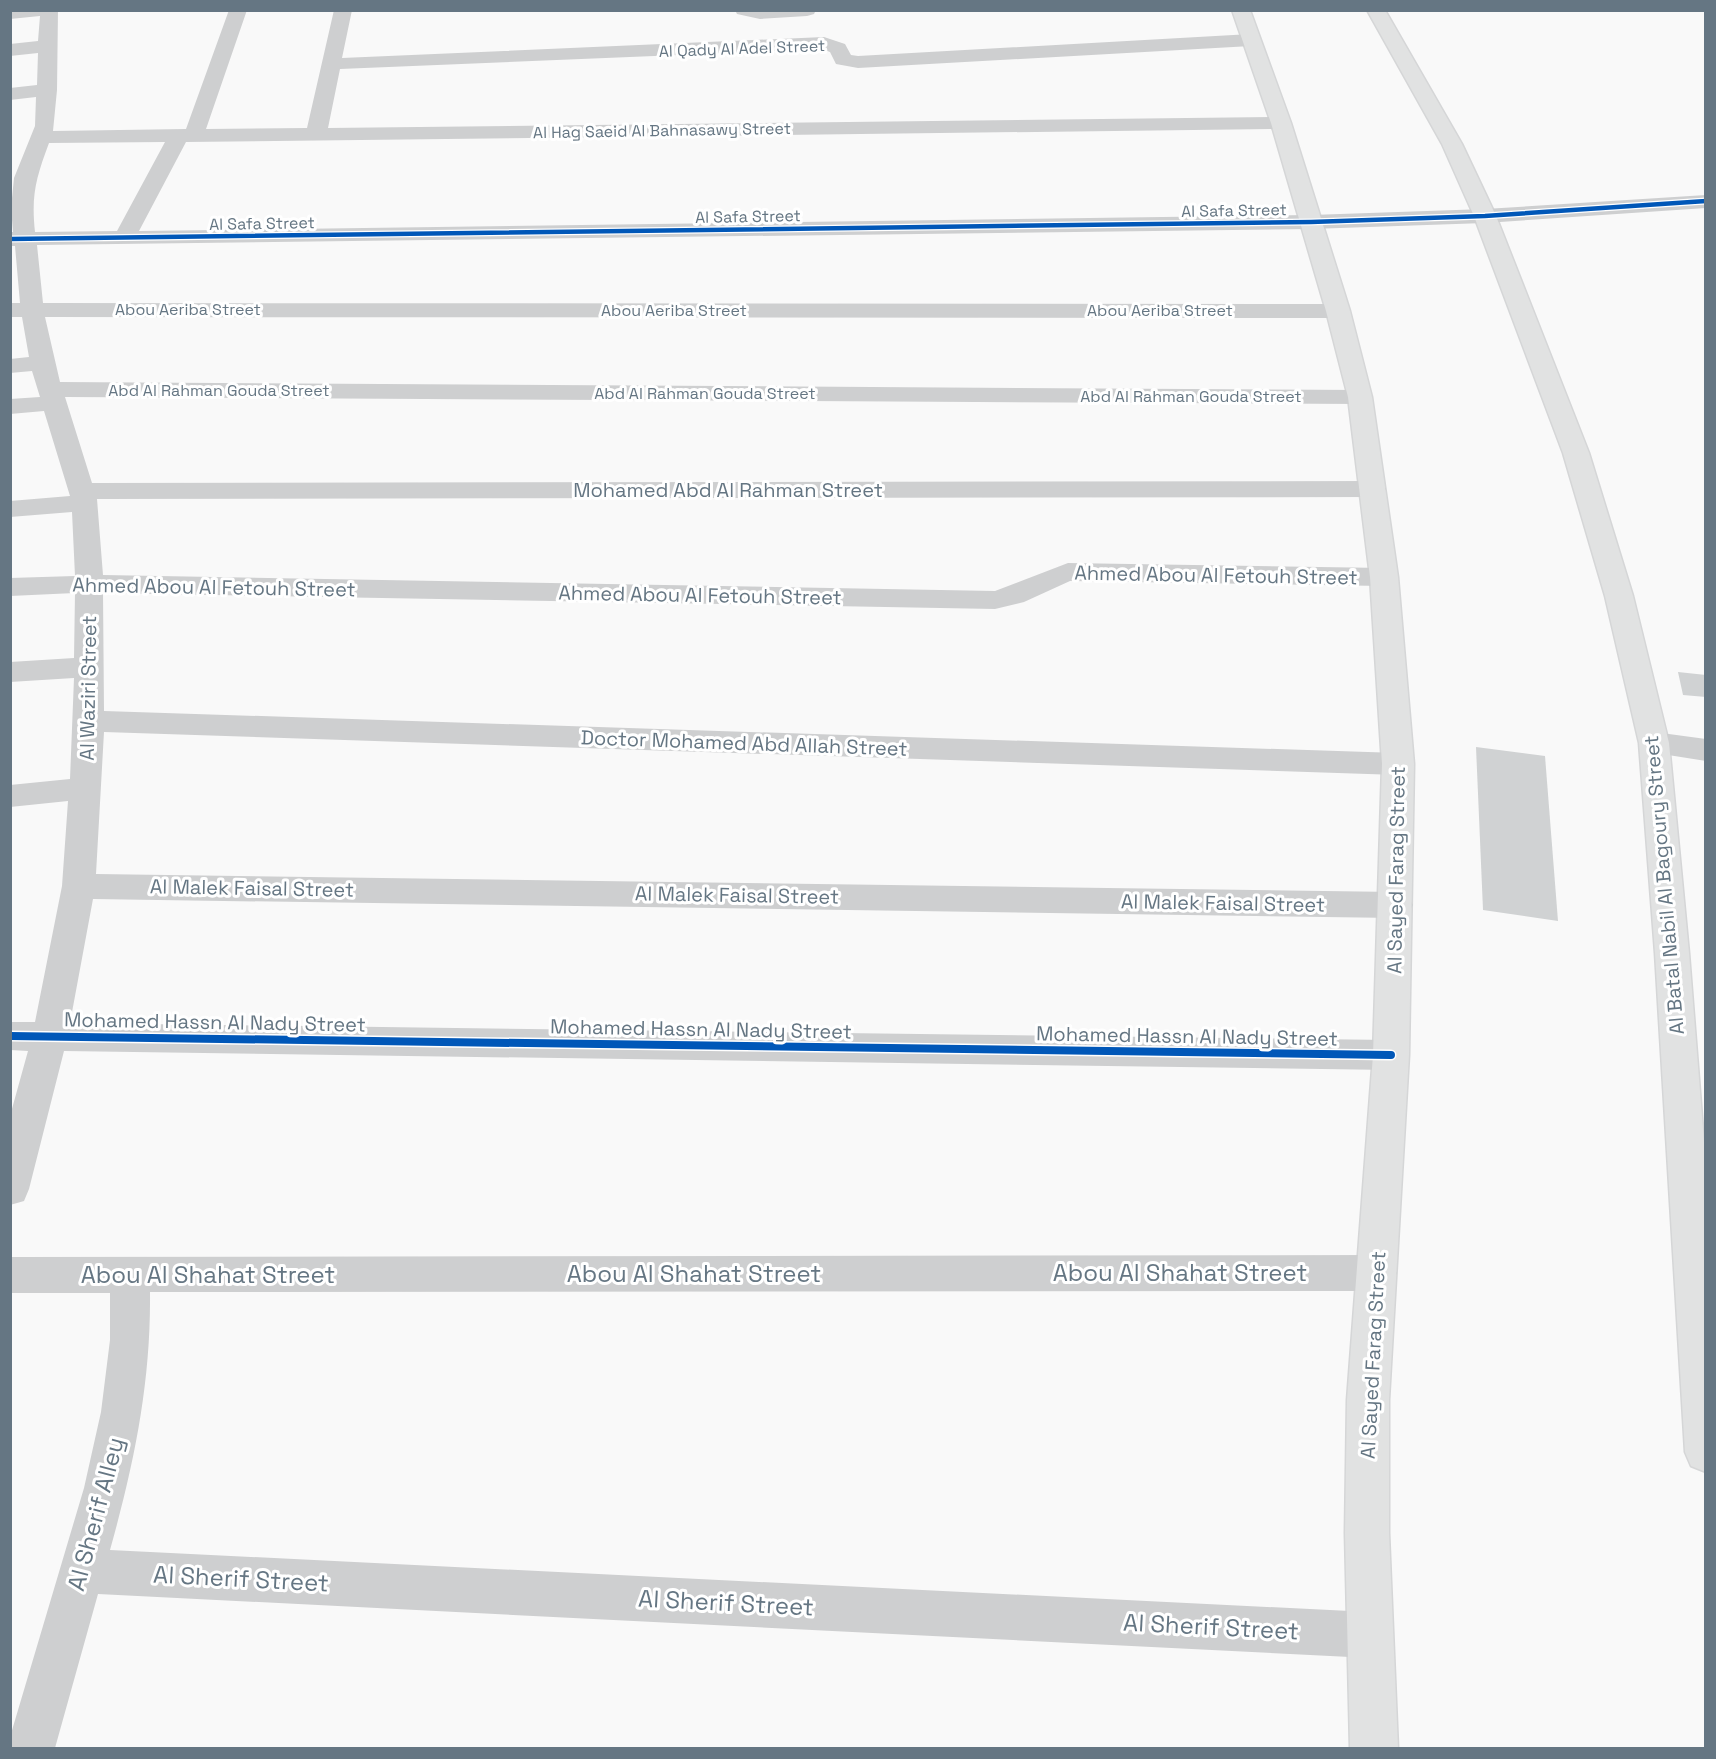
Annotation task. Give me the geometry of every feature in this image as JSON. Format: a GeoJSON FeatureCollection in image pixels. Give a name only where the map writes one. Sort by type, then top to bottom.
{"type":"FeatureCollection","features":[{"type":"Feature","properties":{"kind":"main road","name":"Al Batal Nabil Al Bagoury Street"},"geometry":{"type":"LineString","coordinates":[[1376,10],[1452,144],[1485,216],[1576,453],[1619,596],[1654,743],[1672,953],[1706,1452]]}},
{"type":"Feature","properties":{"kind":"main road","name":"Al Sayed Farag Street"},"geometry":{"type":"LineString","coordinates":[[1246,25],[1281,123],[1338,311],[1360,397],[1384,577],[1398,764],[1391,1055],[1368,1400],[1366,1533],[1374,1749]]}},
{"type":"Feature","properties":{"kind":"street"},"geometry":{"type":"LineString","coordinates":[[10,14],[47,10]]}},
{"type":"Feature","properties":{"kind":"street","name":"Al Waziri Street"},"geometry":{"type":"LineString","coordinates":[[10,1189],[50,1036],[79,886],[89,721],[89,584],[84,497],[49,385],[21,309],[17,238],[30,146],[46,115],[47,10]]}},
{"type":"Feature","properties":{"kind":"street"},"geometry":{"type":"LineString","coordinates":[[124,238],[187,135],[238,10]]}},
{"type":"Feature","properties":{"kind":"street"},"geometry":{"type":"LineString","coordinates":[[316,134],[343,10]]}},
{"type":"Feature","properties":{"kind":"street"},"geometry":{"type":"LineString","coordinates":[[744,10],[760,13],[807,10]]}},
{"type":"Feature","properties":{"kind":"street","name":"Al Qady Al Adel Street"},"geometry":{"type":"LineString","coordinates":[[331,64],[824,43],[838,48],[843,60],[858,62],[1246,25]]}},
{"type":"Feature","properties":{"kind":"street"},"geometry":{"type":"LineString","coordinates":[[10,50],[48,46]]}},
{"type":"Feature","properties":{"kind":"street"},"geometry":{"type":"LineString","coordinates":[[10,94],[47,90]]}},
{"type":"Feature","properties":{"kind":"street","name":"Al Hag Saeid Al Bahnasawy Street"},"geometry":{"type":"LineString","coordinates":[[30,146],[187,135],[1281,123]]}},
{"type":"Feature","properties":{"kind":"street","name":"Al Safa Street"},"geometry":{"type":"LineString","coordinates":[[17,238],[1311,222],[1485,216],[1706,201]]}},
{"type":"Feature","properties":{"kind":"street","name":"Abou Aeriba Street"},"geometry":{"type":"LineString","coordinates":[[21,309],[1338,311]]}},
{"type":"Feature","properties":{"kind":"street"},"geometry":{"type":"LineString","coordinates":[[10,366],[49,385]]}},
{"type":"Feature","properties":{"kind":"street"},"geometry":{"type":"LineString","coordinates":[[10,407],[49,385]]}},
{"type":"Feature","properties":{"kind":"street","name":"Abd Al Rahman Gouda Street"},"geometry":{"type":"LineString","coordinates":[[49,385],[1360,397]]}},
{"type":"Feature","properties":{"kind":"street","name":"Mohamed Abd Al Rahman Street"},"geometry":{"type":"LineString","coordinates":[[10,510],[84,497],[1373,489]]}},
{"type":"Feature","properties":{"kind":"street","name":"Ahmed Abou Al Fetouh Street"},"geometry":{"type":"LineString","coordinates":[[10,587],[89,584],[996,600],[1022,594],[1042,581],[1068,572],[1384,577]]}},
{"type":"Feature","properties":{"kind":"street"},"geometry":{"type":"LineString","coordinates":[[10,672],[89,667]]}},
{"type":"Feature","properties":{"kind":"street","name":"Doctor Mohamed Abd Allah Street"},"geometry":{"type":"LineString","coordinates":[[89,721],[1398,764]]}},
{"type":"Feature","properties":{"kind":"street"},"geometry":{"type":"LineString","coordinates":[[1654,743],[1706,750]]}},
{"type":"Feature","properties":{"kind":"street"},"geometry":{"type":"LineString","coordinates":[[10,796],[86,788]]}},
{"type":"Feature","properties":{"kind":"street","name":"Al Malek Faisal Street"},"geometry":{"type":"LineString","coordinates":[[79,886],[1396,905]]}},
{"type":"Feature","properties":{"kind":"street","name":"Mohamed Hassn Al Nady Street"},"geometry":{"type":"LineString","coordinates":[[10,1036],[1391,1055]]}},
{"type":"Feature","properties":{"kind":"street","name":"Abou Al Shahat Street"},"geometry":{"type":"LineString","coordinates":[[10,1275],[1377,1273]]}},
{"type":"Feature","properties":{"kind":"street","name":"Al Sherif Alley"},"geometry":{"type":"LineString","coordinates":[[31,1749],[106,1488],[123,1412],[130,1341],[130,1274]]}},
{"type":"Feature","properties":{"kind":"street","name":"Al Sherif Street"},"geometry":{"type":"LineString","coordinates":[[82,1571],[1370,1635]]}},
{"type":"Feature","properties":{"kind":"building"},"geometry":{"type":"Polygon","coordinates":[[[1678,672],[1706,675],[1706,697],[1683,695],[1678,672]]]}},
{"type":"Feature","properties":{"kind":"building"},"geometry":{"type":"Polygon","coordinates":[[[1476,747],[1545,756],[1558,921],[1483,910],[1476,747]]]}},
{"type":"Feature","properties":{"kind":"cycle path"},"geometry":{"type":"LineString","coordinates":[[10,239],[1311,222],[1485,216],[1706,201]]}},
{"type":"Feature","properties":{"kind":"cycle path"},"geometry":{"type":"LineString","coordinates":[[10,1036],[1391,1055]]}}]}
